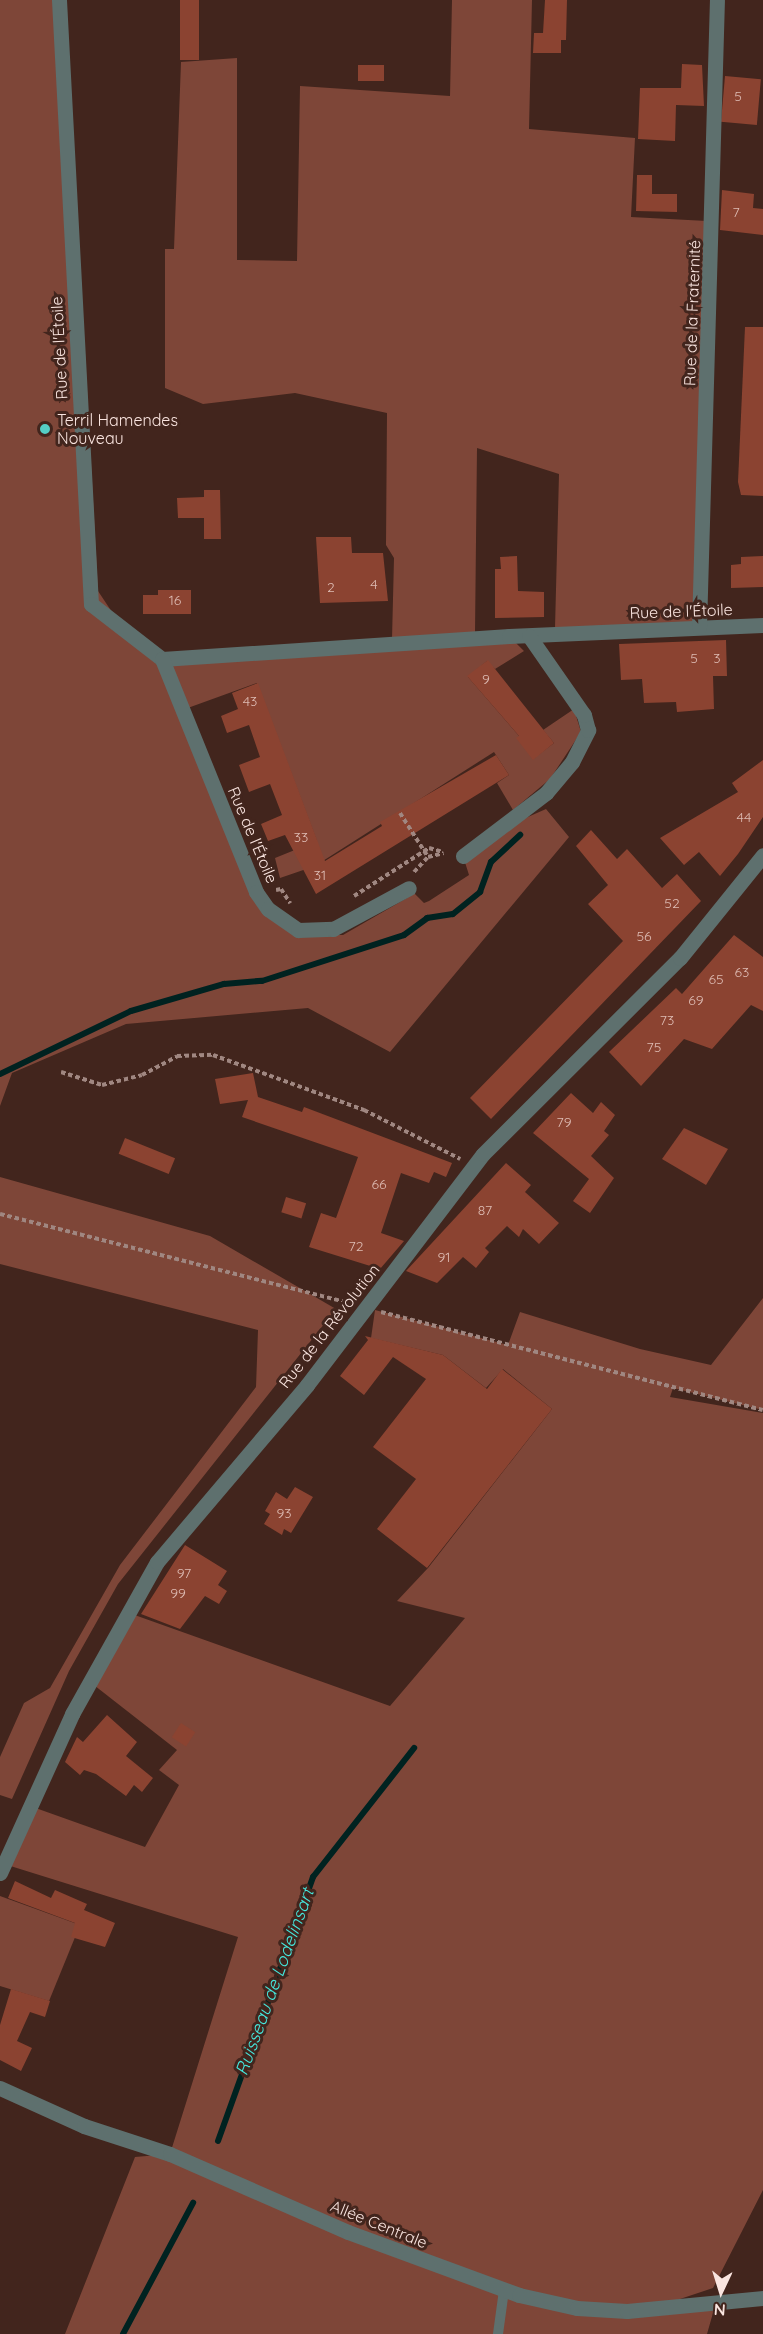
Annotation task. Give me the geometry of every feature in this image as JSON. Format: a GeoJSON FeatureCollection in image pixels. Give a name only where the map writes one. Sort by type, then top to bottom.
{"type":"FeatureCollection","features":[{"type":"Feature","properties":{"kind":"street","name":"Rue de l'Étoile"},"geometry":{"type":"LineString","coordinates":[[59,0],[91,604],[162,659],[256,892],[282,921],[298,930],[341,927],[410,888]]}},
{"type":"Feature","properties":{"kind":"street","name":"Rue de la Fraternité"},"geometry":{"type":"LineString","coordinates":[[699,627],[717,0]]}},
{"type":"Feature","properties":{"kind":"street","name":"Rue de l'Étoile"},"geometry":{"type":"LineString","coordinates":[[162,659],[529,636],[763,625]]}},
{"type":"Feature","properties":{"kind":"street"},"geometry":{"type":"LineString","coordinates":[[463,856],[546,793],[572,762],[588,730],[584,715],[529,636]]}},
{"type":"Feature","properties":{"kind":"street","name":"Rue de la Révolution"},"geometry":{"type":"LineString","coordinates":[[0,1873],[72,1714],[158,1562],[307,1385],[474,1166],[680,957],[763,855]]}},
{"type":"Feature","properties":{"kind":"street","name":"Allée Centrale"},"geometry":{"type":"LineString","coordinates":[[0,2088],[348,2232],[504,2290],[577,2308],[627,2312],[763,2298]]}},
{"type":"Feature","properties":{"kind":"lane"},"geometry":{"type":"LineString","coordinates":[[498,2334],[504,2290]]}},
{"type":"Feature","properties":{"kind":"path"},"geometry":{"type":"LineString","coordinates":[[400,813],[428,857]]}},
{"type":"Feature","properties":{"kind":"path"},"geometry":{"type":"LineString","coordinates":[[346,901],[424,851],[434,848],[463,856]]}},
{"type":"Feature","properties":{"kind":"path"},"geometry":{"type":"LineString","coordinates":[[410,888],[414,872],[428,857],[443,852]]}},
{"type":"Feature","properties":{"kind":"path"},"geometry":{"type":"LineString","coordinates":[[256,892],[281,889],[297,908]]}},
{"type":"Feature","properties":{"kind":"path"},"geometry":{"type":"LineString","coordinates":[[61,1072],[102,1085],[142,1075],[177,1056],[213,1055],[364,1110],[474,1166]]}},
{"type":"Feature","properties":{"kind":"shaded area","name":"Terril Hamendes Nouveau"},"geometry":{"type":"Polygon","coordinates":[[[0,0],[54,0],[66,5],[98,591],[134,645],[162,659],[509,636],[524,651],[495,669],[487,661],[468,677],[519,736],[533,759],[554,743],[543,730],[574,709],[581,732],[550,779],[513,810],[497,783],[509,775],[494,752],[315,866],[280,878],[275,858],[317,841],[257,683],[185,709],[262,900],[309,935],[343,935],[407,898],[409,888],[424,903],[429,901],[469,875],[463,856],[503,828],[546,809],[569,837],[390,1052],[308,1008],[126,1024],[12,1073],[0,1106],[0,0]]]}},
{"type":"Feature","properties":{"kind":"shaded area"},"geometry":{"type":"Polygon","coordinates":[[[452,0],[532,0],[529,129],[635,138],[631,217],[707,221],[694,622],[555,628],[559,474],[477,448],[475,634],[392,639],[394,558],[386,545],[387,413],[295,393],[203,404],[165,388],[165,249],[174,249],[181,62],[237,58],[237,260],[297,261],[300,86],[450,96],[452,0]]]}},
{"type":"Feature","properties":{"kind":"shaded area"},"geometry":{"type":"Polygon","coordinates":[[[0,1177],[210,1236],[336,1309],[118,1584],[69,1671],[12,1799],[0,1795],[0,1757],[24,1703],[50,1688],[120,1565],[256,1387],[258,1330],[0,1264],[0,1177]]]}},
{"type":"Feature","properties":{"kind":"shaded area"},"geometry":{"type":"Polygon","coordinates":[[[763,1298],[763,1410],[673,1388],[670,1397],[763,1413],[763,2190],[713,2288],[668,2303],[715,2306],[707,2334],[65,2334],[135,2157],[170,2154],[238,1937],[4,1864],[30,1806],[145,1847],[179,1785],[159,1770],[177,1750],[90,1682],[129,1613],[390,1706],[465,1618],[397,1601],[428,1568],[552,1409],[503,1369],[486,1388],[443,1355],[371,1338],[375,1310],[508,1345],[520,1312],[640,1349],[711,1365],[763,1298]]]}},
{"type":"Feature","properties":{"kind":"shaded area"},"geometry":{"type":"Polygon","coordinates":[[[0,1896],[80,1925],[49,2001],[0,1986],[0,1896]]]}},
{"type":"Feature","properties":{"kind":"building"},"geometry":{"type":"Polygon","coordinates":[[[180,0],[199,0],[199,60],[180,60],[180,0]]]}},
{"type":"Feature","properties":{"kind":"building"},"geometry":{"type":"Polygon","coordinates":[[[545,0],[567,0],[566,40],[561,40],[561,53],[533,53],[534,33],[543,33],[545,0]]]}},
{"type":"Feature","properties":{"kind":"building"},"geometry":{"type":"Polygon","coordinates":[[[682,64],[702,65],[704,106],[676,105],[675,141],[638,139],[640,88],[681,88],[682,64]]]}},
{"type":"Feature","properties":{"kind":"building"},"geometry":{"type":"Polygon","coordinates":[[[358,65],[384,65],[384,81],[358,81],[358,65]]]}},
{"type":"Feature","properties":{"kind":"building"},"geometry":{"type":"Polygon","coordinates":[[[725,76],[761,79],[757,125],[721,122],[725,76]]]}},
{"type":"Feature","properties":{"kind":"building"},"geometry":{"type":"Polygon","coordinates":[[[637,175],[652,175],[652,194],[677,194],[677,212],[636,211],[637,175]]]}},
{"type":"Feature","properties":{"kind":"building"},"geometry":{"type":"Polygon","coordinates":[[[722,190],[754,194],[753,208],[763,209],[763,235],[720,230],[722,190]]]}},
{"type":"Feature","properties":{"kind":"building"},"geometry":{"type":"Polygon","coordinates":[[[745,327],[763,327],[763,496],[741,495],[738,482],[745,327]]]}},
{"type":"Feature","properties":{"kind":"building"},"geometry":{"type":"Polygon","coordinates":[[[204,490],[220,490],[221,539],[204,539],[204,518],[178,518],[177,498],[204,497],[204,490]]]}},
{"type":"Feature","properties":{"kind":"building"},"geometry":{"type":"Polygon","coordinates":[[[316,537],[351,537],[352,553],[383,553],[388,601],[320,603],[316,537]]]}},
{"type":"Feature","properties":{"kind":"building"},"geometry":{"type":"Polygon","coordinates":[[[517,556],[518,591],[544,592],[544,617],[495,618],[495,569],[501,569],[500,557],[517,556]]]}},
{"type":"Feature","properties":{"kind":"building"},"geometry":{"type":"Polygon","coordinates":[[[763,556],[763,587],[731,588],[731,565],[741,564],[741,557],[763,556]]]}},
{"type":"Feature","properties":{"kind":"building"},"geometry":{"type":"Polygon","coordinates":[[[158,590],[191,590],[191,614],[143,614],[143,595],[158,595],[158,590]]]}},
{"type":"Feature","properties":{"kind":"building"},"geometry":{"type":"Polygon","coordinates":[[[726,640],[727,676],[713,676],[714,709],[677,712],[676,702],[644,703],[642,679],[621,680],[619,644],[726,640]]]}},
{"type":"Feature","properties":{"kind":"building"},"geometry":{"type":"Polygon","coordinates":[[[488,660],[554,743],[533,760],[516,738],[519,736],[467,676],[488,660]]]}},
{"type":"Feature","properties":{"kind":"building"},"geometry":{"type":"Polygon","coordinates":[[[258,683],[325,861],[382,826],[380,822],[496,755],[509,775],[316,894],[285,835],[268,841],[261,824],[282,815],[270,784],[249,792],[239,765],[260,757],[249,725],[227,733],[221,716],[238,709],[232,693],[258,683]]]}},
{"type":"Feature","properties":{"kind":"building"},"geometry":{"type":"Polygon","coordinates":[[[763,760],[763,817],[738,854],[720,876],[699,852],[684,865],[660,838],[738,792],[732,783],[763,760]]]}},
{"type":"Feature","properties":{"kind":"building"},"geometry":{"type":"Polygon","coordinates":[[[591,830],[617,859],[627,849],[662,888],[677,874],[701,901],[491,1119],[470,1098],[623,941],[588,904],[608,885],[576,846],[591,830]]]}},
{"type":"Feature","properties":{"kind":"building"},"geometry":{"type":"Polygon","coordinates":[[[734,935],[763,957],[763,1011],[751,1005],[712,1049],[684,1039],[641,1086],[609,1052],[676,988],[682,994],[734,935]]]}},
{"type":"Feature","properties":{"kind":"building"},"geometry":{"type":"Polygon","coordinates":[[[253,1073],[258,1097],[302,1112],[304,1107],[452,1163],[446,1177],[434,1172],[429,1183],[401,1173],[381,1233],[404,1241],[380,1269],[309,1247],[321,1213],[336,1218],[358,1157],[242,1117],[248,1100],[220,1104],[215,1079],[253,1073]]]}},
{"type":"Feature","properties":{"kind":"building"},"geometry":{"type":"Polygon","coordinates":[[[571,1093],[593,1113],[601,1102],[615,1115],[604,1131],[609,1135],[591,1156],[614,1178],[590,1213],[573,1201],[589,1179],[533,1133],[571,1093]]]}},
{"type":"Feature","properties":{"kind":"building"},"geometry":{"type":"Polygon","coordinates":[[[684,1128],[728,1149],[706,1185],[662,1159],[684,1128]]]}},
{"type":"Feature","properties":{"kind":"building"},"geometry":{"type":"Polygon","coordinates":[[[125,1138],[175,1158],[169,1174],[119,1154],[125,1138]]]}},
{"type":"Feature","properties":{"kind":"building"},"geometry":{"type":"Polygon","coordinates":[[[506,1163],[531,1185],[525,1192],[559,1223],[539,1244],[523,1229],[519,1237],[507,1226],[485,1248],[489,1252],[476,1268],[463,1257],[437,1283],[406,1271],[506,1163]]]}},
{"type":"Feature","properties":{"kind":"building"},"geometry":{"type":"Polygon","coordinates":[[[286,1197],[306,1203],[301,1218],[281,1212],[286,1197]]]}},
{"type":"Feature","properties":{"kind":"building"},"geometry":{"type":"Polygon","coordinates":[[[365,1336],[443,1355],[487,1389],[502,1369],[552,1409],[427,1568],[377,1529],[416,1479],[373,1447],[426,1379],[393,1357],[364,1395],[340,1376],[368,1340],[365,1336]]]}},
{"type":"Feature","properties":{"kind":"building"},"geometry":{"type":"Polygon","coordinates":[[[295,1487],[313,1497],[291,1533],[284,1529],[282,1535],[264,1524],[270,1514],[265,1511],[276,1492],[287,1499],[295,1487]]]}},
{"type":"Feature","properties":{"kind":"building"},"geometry":{"type":"Polygon","coordinates":[[[185,1545],[227,1571],[218,1585],[227,1591],[219,1604],[205,1596],[180,1629],[141,1614],[185,1545]]]}},
{"type":"Feature","properties":{"kind":"building"},"geometry":{"type":"Polygon","coordinates":[[[107,1715],[137,1742],[126,1756],[153,1778],[142,1792],[134,1785],[126,1796],[96,1774],[84,1770],[80,1775],[65,1762],[77,1737],[83,1742],[107,1715]]]}},
{"type":"Feature","properties":{"kind":"building"},"geometry":{"type":"Polygon","coordinates":[[[181,1723],[195,1732],[186,1747],[172,1737],[181,1723]]]}},
{"type":"Feature","properties":{"kind":"building"},"geometry":{"type":"Polygon","coordinates":[[[15,1881],[51,1898],[55,1890],[87,1904],[84,1910],[115,1923],[105,1947],[71,1937],[75,1923],[8,1898],[15,1881]]]}},
{"type":"Feature","properties":{"kind":"building"},"geometry":{"type":"Polygon","coordinates":[[[11,1989],[50,2001],[45,2017],[30,2012],[17,2041],[32,2048],[21,2071],[0,2060],[0,2025],[11,1989]]]}},
{"type":"Feature","properties":{"kind":"waterway"},"geometry":{"type":"LineString","coordinates":[[0,1074],[131,1011],[224,984],[262,981],[404,935],[427,918],[453,914],[480,892],[491,862],[520,835]]}},
{"type":"Feature","properties":{"kind":"waterway","name":"Ruisseau de Lodelinsart"},"geometry":{"type":"LineString","coordinates":[[218,2141],[313,1877],[414,1748]]}},
{"type":"Feature","properties":{"kind":"waterway","name":"Ruisseau de Lodelinsart"},"geometry":{"type":"LineString","coordinates":[[123,2334],[193,2203]]}},
{"type":"Feature","properties":{"kind":"place","name":"Terril Hamendes Nouveau"},"geometry":{"type":"Point","coordinates":[45,429]}}]}
